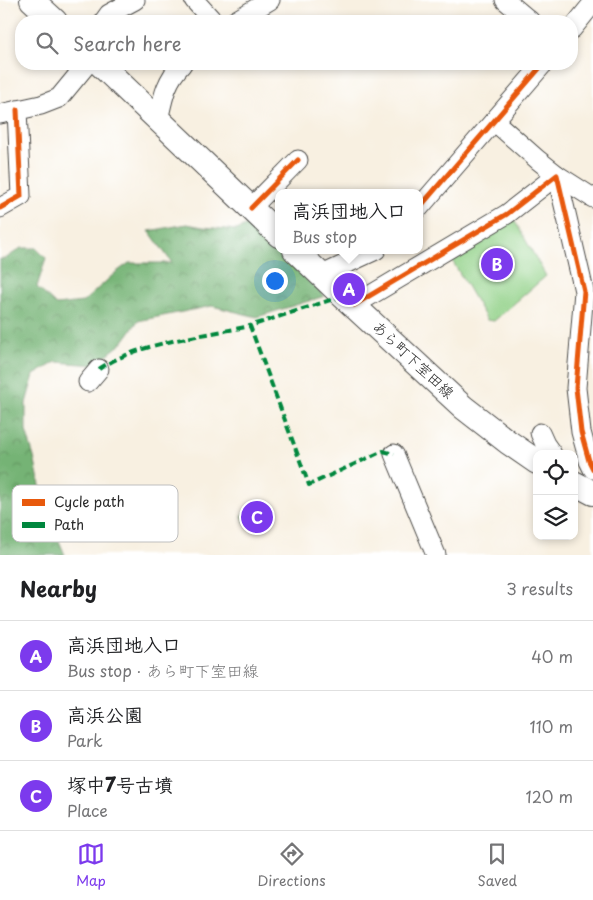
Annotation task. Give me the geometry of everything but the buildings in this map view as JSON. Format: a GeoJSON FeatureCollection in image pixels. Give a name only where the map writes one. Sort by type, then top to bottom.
{"type":"FeatureCollection","features":[{"type":"Feature","properties":{"kind":"main road"},"geometry":{"type":"LineString","coordinates":[[32,0],[49,15]]}},
{"type":"Feature","properties":{"kind":"main road"},"geometry":{"type":"LineString","coordinates":[[106,70],[275,231]]}},
{"type":"Feature","properties":{"kind":"main road","name":"あら町下室田線"},"geometry":{"type":"LineString","coordinates":[[299,254],[463,407],[533,459]]}},
{"type":"Feature","properties":{"kind":"main road"},"geometry":{"type":"LineString","coordinates":[[578,485],[593,493]]}},
{"type":"Feature","properties":{"kind":"street"},"geometry":{"type":"LineString","coordinates":[[50,0],[54,15]]}},
{"type":"Feature","properties":{"kind":"street"},"geometry":{"type":"LineString","coordinates":[[108,15],[135,0]]}},
{"type":"Feature","properties":{"kind":"street"},"geometry":{"type":"LineString","coordinates":[[194,0],[208,15]]}},
{"type":"Feature","properties":{"kind":"street"},"geometry":{"type":"LineString","coordinates":[[245,15],[270,0]]}},
{"type":"Feature","properties":{"kind":"street"},"geometry":{"type":"LineString","coordinates":[[505,0],[523,15]]}},
{"type":"Feature","properties":{"kind":"street"},"geometry":{"type":"LineString","coordinates":[[578,22],[593,3]]}},
{"type":"Feature","properties":{"kind":"street"},"geometry":{"type":"LineString","coordinates":[[0,208],[21,196],[8,112],[41,105],[59,98],[82,70]]}},
{"type":"Feature","properties":{"kind":"street"},"geometry":{"type":"LineString","coordinates":[[158,121],[164,92],[176,70]]}},
{"type":"Feature","properties":{"kind":"street"},"geometry":{"type":"LineString","coordinates":[[423,203],[538,70]]}},
{"type":"Feature","properties":{"kind":"street"},"geometry":{"type":"LineString","coordinates":[[494,121],[557,175],[593,198]]}},
{"type":"Feature","properties":{"kind":"street"},"geometry":{"type":"LineString","coordinates":[[251,208],[298,160]]}},
{"type":"Feature","properties":{"kind":"street"},"geometry":{"type":"LineString","coordinates":[[354,305],[507,214],[557,175]]}},
{"type":"Feature","properties":{"kind":"street"},"geometry":{"type":"LineString","coordinates":[[557,175],[584,291],[576,388],[581,432],[589,445],[589,461],[593,470]]}},
{"type":"Feature","properties":{"kind":"street"},"geometry":{"type":"LineString","coordinates":[[322,275],[367,254]]}},
{"type":"Feature","properties":{"kind":"street"},"geometry":{"type":"LineString","coordinates":[[540,433],[549,450]]}},
{"type":"Feature","properties":{"kind":"street"},"geometry":{"type":"LineString","coordinates":[[394,454],[436,555]]}},
{"type":"Feature","properties":{"kind":"green space"},"geometry":{"type":"Polygon","coordinates":[[[511,214],[546,276],[494,321],[487,320],[447,252],[511,214]]]}},
{"type":"Feature","properties":{"kind":"green space"},"geometry":{"type":"Polygon","coordinates":[[[187,224],[237,230],[247,225],[275,250],[275,254],[279,254],[325,296],[257,317],[212,306],[138,321],[121,344],[94,365],[56,362],[34,375],[26,403],[26,431],[40,485],[12,485],[12,542],[60,542],[65,555],[0,555],[0,259],[5,259],[21,248],[36,248],[46,258],[37,287],[56,305],[83,302],[129,263],[172,263],[149,231],[187,224]]]}},
{"type":"Feature","properties":{"kind":"green space"},"geometry":{"type":"Polygon","coordinates":[[[263,506],[267,507],[272,520],[256,525],[245,523],[242,515],[247,510],[263,506]]]}},
{"type":"Feature","properties":{"kind":"marked path"},"geometry":{"type":"LineString","coordinates":[[343,296],[250,326],[309,485],[383,451],[394,454]]}},
{"type":"Feature","properties":{"kind":"marked path"},"geometry":{"type":"LineString","coordinates":[[99,369],[133,352],[152,346],[250,326]]}},
{"type":"Feature","properties":{"kind":"cycle path"},"geometry":{"type":"LineString","coordinates":[[423,203],[538,70]]}},
{"type":"Feature","properties":{"kind":"cycle path"},"geometry":{"type":"LineString","coordinates":[[0,208],[21,196],[17,110]]}},
{"type":"Feature","properties":{"kind":"cycle path"},"geometry":{"type":"LineString","coordinates":[[251,208],[298,160]]}},
{"type":"Feature","properties":{"kind":"cycle path"},"geometry":{"type":"LineString","coordinates":[[354,305],[507,214],[557,175],[584,291],[576,388],[581,432],[593,469]]}},
{"type":"Feature","properties":{"kind":"place","name":"高浜公園"},"geometry":{"type":"Point","coordinates":[497,264]}},
{"type":"Feature","properties":{"kind":"place","name":"高浜団地入口"},"geometry":{"type":"Point","coordinates":[349,289]}},
{"type":"Feature","properties":{"kind":"place","name":"塚中7号古墳"},"geometry":{"type":"Point","coordinates":[257,517]}}]}
